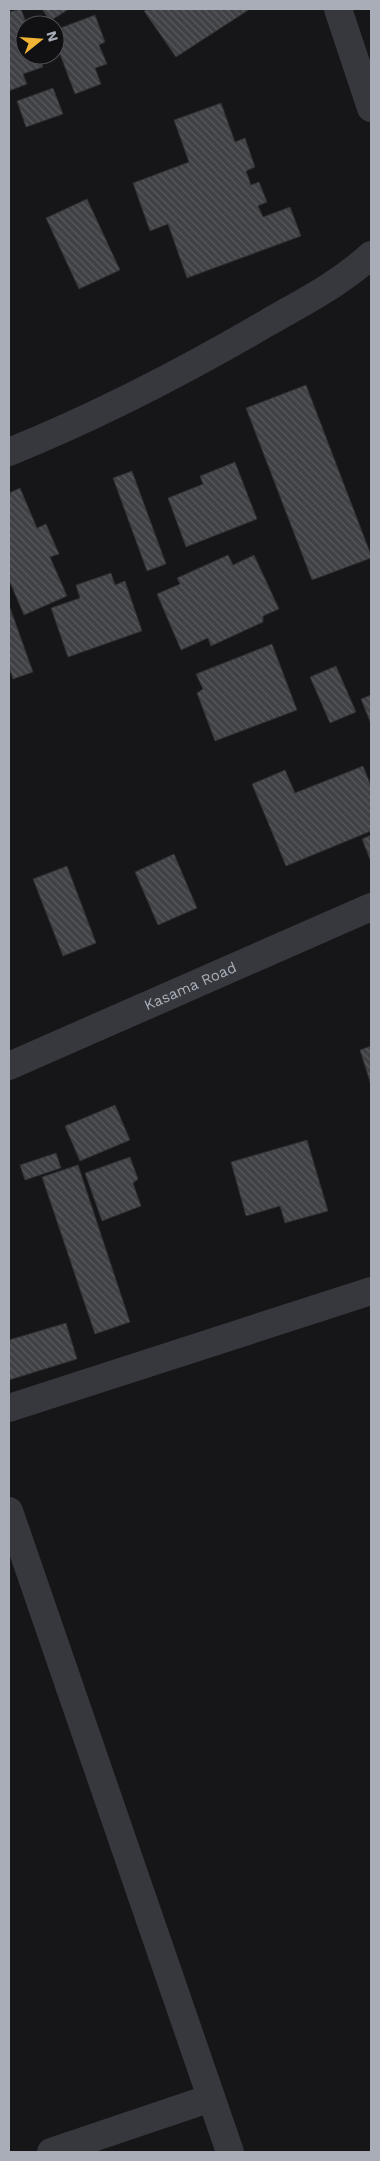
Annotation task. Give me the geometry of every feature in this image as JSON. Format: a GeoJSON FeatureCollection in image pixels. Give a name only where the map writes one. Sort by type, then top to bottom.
{"type":"FeatureCollection","features":[{"type":"Feature","properties":{"kind":"street"},"geometry":{"type":"LineString","coordinates":[[338,9],[371,108]]}},
{"type":"Feature","properties":{"kind":"street"},"geometry":{"type":"LineString","coordinates":[[9,452],[138,395],[321,291],[356,269],[371,255]]}},
{"type":"Feature","properties":{"kind":"street","name":"Kasama Road"},"geometry":{"type":"LineString","coordinates":[[9,1066],[371,907]]}},
{"type":"Feature","properties":{"kind":"street"},"geometry":{"type":"LineString","coordinates":[[9,1408],[371,1291]]}},
{"type":"Feature","properties":{"kind":"street"},"geometry":{"type":"LineString","coordinates":[[9,1511],[230,2152]]}},
{"type":"Feature","properties":{"kind":"street"},"geometry":{"type":"LineString","coordinates":[[51,2152],[211,2098]]}},
{"type":"Feature","properties":{"kind":"building"},"geometry":{"type":"Polygon","coordinates":[[[21,9],[23,15],[15,15],[15,65],[42,65],[43,67],[23,74],[27,84],[9,91],[9,12],[21,9]]]}},
{"type":"Feature","properties":{"kind":"building"},"geometry":{"type":"Polygon","coordinates":[[[42,9],[69,9],[60,15],[46,15],[42,9]]]}},
{"type":"Feature","properties":{"kind":"building"},"geometry":{"type":"Polygon","coordinates":[[[148,9],[250,9],[176,57],[144,11],[148,9]]]}},
{"type":"Feature","properties":{"kind":"building"},"geometry":{"type":"Polygon","coordinates":[[[95,15],[105,42],[99,45],[107,64],[95,68],[101,84],[75,94],[64,65],[65,26],[95,15]]]}},
{"type":"Feature","properties":{"kind":"building"},"geometry":{"type":"Polygon","coordinates":[[[53,88],[63,114],[26,127],[17,101],[53,88]]]}},
{"type":"Feature","properties":{"kind":"building"},"geometry":{"type":"Polygon","coordinates":[[[221,103],[235,142],[245,138],[255,167],[246,171],[251,185],[259,182],[267,202],[258,206],[263,217],[290,207],[301,236],[187,278],[168,224],[150,231],[133,183],[189,162],[174,120],[221,103]]]}},
{"type":"Feature","properties":{"kind":"building"},"geometry":{"type":"Polygon","coordinates":[[[87,199],[120,270],[79,289],[46,218],[87,199]]]}},
{"type":"Feature","properties":{"kind":"building"},"geometry":{"type":"Polygon","coordinates":[[[306,385],[371,555],[371,558],[312,580],[246,408],[306,385]]]}},
{"type":"Feature","properties":{"kind":"building"},"geometry":{"type":"Polygon","coordinates":[[[235,462],[257,519],[186,547],[168,498],[203,484],[200,476],[235,462]]]}},
{"type":"Feature","properties":{"kind":"building"},"geometry":{"type":"Polygon","coordinates":[[[132,471],[166,564],[147,571],[113,478],[132,471]]]}},
{"type":"Feature","properties":{"kind":"building"},"geometry":{"type":"Polygon","coordinates":[[[20,488],[37,528],[46,524],[59,554],[50,557],[67,596],[24,615],[9,580],[9,493],[20,488]]]}},
{"type":"Feature","properties":{"kind":"building"},"geometry":{"type":"Polygon","coordinates":[[[228,555],[233,565],[254,555],[279,609],[263,616],[263,622],[211,646],[208,638],[181,650],[157,594],[180,584],[177,578],[228,555]]]}},
{"type":"Feature","properties":{"kind":"building"},"geometry":{"type":"Polygon","coordinates":[[[111,573],[115,585],[125,581],[142,631],[68,657],[51,608],[80,598],[76,585],[111,573]]]}},
{"type":"Feature","properties":{"kind":"building"},"geometry":{"type":"Polygon","coordinates":[[[9,605],[33,672],[13,679],[9,667],[9,605]]]}},
{"type":"Feature","properties":{"kind":"building"},"geometry":{"type":"Polygon","coordinates":[[[272,644],[297,710],[215,741],[197,693],[203,689],[196,674],[272,644]]]}},
{"type":"Feature","properties":{"kind":"building"},"geometry":{"type":"Polygon","coordinates":[[[336,666],[356,712],[330,723],[310,677],[336,666]]]}},
{"type":"Feature","properties":{"kind":"building"},"geometry":{"type":"Polygon","coordinates":[[[371,695],[371,724],[361,699],[371,695]]]}},
{"type":"Feature","properties":{"kind":"building"},"geometry":{"type":"Polygon","coordinates":[[[363,766],[371,786],[371,831],[286,866],[252,784],[285,770],[295,793],[363,766]]]}},
{"type":"Feature","properties":{"kind":"building"},"geometry":{"type":"Polygon","coordinates":[[[371,835],[371,862],[362,839],[371,835]]]}},
{"type":"Feature","properties":{"kind":"building"},"geometry":{"type":"Polygon","coordinates":[[[174,854],[197,908],[158,925],[135,872],[174,854]]]}},
{"type":"Feature","properties":{"kind":"building"},"geometry":{"type":"Polygon","coordinates":[[[67,866],[96,943],[63,956],[33,879],[67,866]]]}},
{"type":"Feature","properties":{"kind":"building"},"geometry":{"type":"Polygon","coordinates":[[[371,1046],[371,1085],[360,1050],[371,1046]]]}},
{"type":"Feature","properties":{"kind":"building"},"geometry":{"type":"Polygon","coordinates":[[[115,1105],[130,1140],[80,1161],[65,1126],[115,1105]]]}},
{"type":"Feature","properties":{"kind":"building"},"geometry":{"type":"Polygon","coordinates":[[[307,1140],[328,1211],[285,1223],[280,1206],[246,1216],[231,1162],[307,1140]]]}},
{"type":"Feature","properties":{"kind":"building"},"geometry":{"type":"Polygon","coordinates":[[[56,1153],[61,1168],[25,1180],[20,1165],[56,1153]]]}},
{"type":"Feature","properties":{"kind":"building"},"geometry":{"type":"Polygon","coordinates":[[[130,1157],[138,1179],[133,1183],[141,1206],[102,1221],[85,1173],[130,1157]]]}},
{"type":"Feature","properties":{"kind":"building"},"geometry":{"type":"Polygon","coordinates":[[[78,1165],[130,1322],[95,1334],[42,1177],[78,1165]]]}},
{"type":"Feature","properties":{"kind":"building"},"geometry":{"type":"Polygon","coordinates":[[[66,1323],[77,1359],[9,1380],[9,1340],[66,1323]]]}}]}
